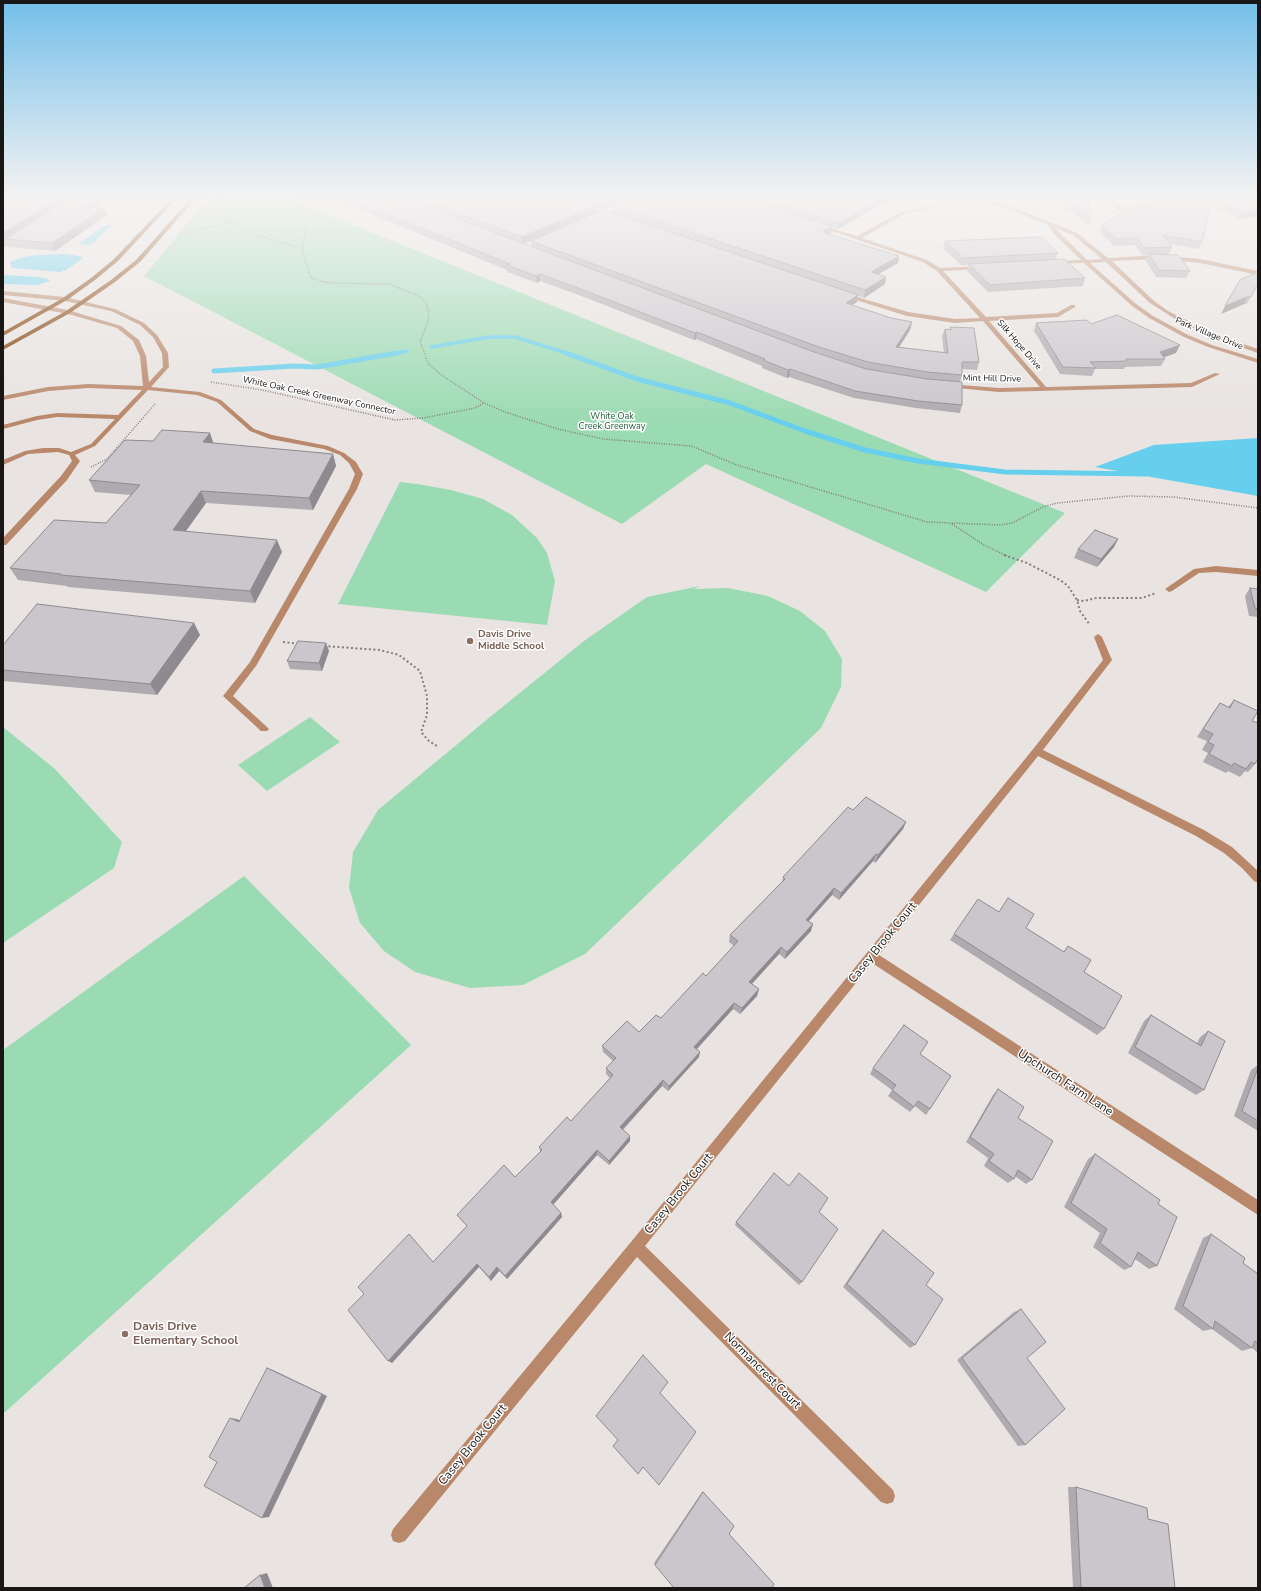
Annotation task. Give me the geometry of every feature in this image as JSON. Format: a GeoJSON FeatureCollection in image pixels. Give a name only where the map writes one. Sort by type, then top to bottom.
{"type":"FeatureCollection","features":[{"type":"Feature","properties":{"kind":"main road"},"geometry":{"type":"LineString","coordinates":[[3,334],[65,299],[101,271]]}},
{"type":"Feature","properties":{"kind":"main road"},"geometry":{"type":"LineString","coordinates":[[3,348],[68,312],[124,271]]}},
{"type":"Feature","properties":{"kind":"street","name":"Silk Hope Drive"},"geometry":{"type":"LineString","coordinates":[[940,271],[1044,388]]}},
{"type":"Feature","properties":{"kind":"street","name":"Park Village Drive"},"geometry":{"type":"LineString","coordinates":[[1097,271],[1133,304],[1151,318],[1186,336],[1210,346],[1258,361]]}},
{"type":"Feature","properties":{"kind":"street","name":"Park Village Drive"},"geometry":{"type":"LineString","coordinates":[[1119,271],[1152,302],[1182,322],[1217,337],[1258,351]]}},
{"type":"Feature","properties":{"kind":"street"},"geometry":{"type":"LineString","coordinates":[[838,292],[882,307],[921,317],[954,321],[1058,315],[1073,306]]}},
{"type":"Feature","properties":{"kind":"street"},"geometry":{"type":"LineString","coordinates":[[3,293],[65,299],[113,310],[142,324],[155,336],[165,353],[166,366],[120,417],[93,445],[71,454]]}},
{"type":"Feature","properties":{"kind":"street"},"geometry":{"type":"LineString","coordinates":[[3,300],[68,312],[119,327],[136,340],[143,356],[146,388]]}},
{"type":"Feature","properties":{"kind":"street","name":"Mint Hill Drive"},"geometry":{"type":"LineString","coordinates":[[944,386],[988,390],[1192,385],[1217,374]]}},
{"type":"Feature","properties":{"kind":"street"},"geometry":{"type":"LineString","coordinates":[[3,398],[48,389],[88,386],[146,388],[198,393],[219,401],[252,430],[270,437],[326,447],[342,454],[352,462],[359,474],[353,489],[253,664],[228,696],[264,729]]}},
{"type":"Feature","properties":{"kind":"street"},"geometry":{"type":"LineString","coordinates":[[3,427],[37,418],[57,415],[120,417]]}},
{"type":"Feature","properties":{"kind":"street"},"geometry":{"type":"LineString","coordinates":[[3,463],[11,458],[27,452],[43,450],[59,450],[71,454],[76,461],[64,478],[3,543]]}},
{"type":"Feature","properties":{"kind":"street"},"geometry":{"type":"LineString","coordinates":[[1169,589],[1198,571],[1216,569],[1258,573]]}},
{"type":"Feature","properties":{"kind":"street","name":"Casey Brook Court"},"geometry":{"type":"LineString","coordinates":[[399,1535],[872,957],[1108,660],[1098,637]]}},
{"type":"Feature","properties":{"kind":"street"},"geometry":{"type":"LineString","coordinates":[[1037,751],[1200,833],[1228,850],[1246,865],[1258,878]]}},
{"type":"Feature","properties":{"kind":"street","name":"Upchurch Farm Lane"},"geometry":{"type":"LineString","coordinates":[[872,957],[1258,1208]]}},
{"type":"Feature","properties":{"kind":"street","name":"Normancrest Court"},"geometry":{"type":"LineString","coordinates":[[636,1247],[887,1496]]}},
{"type":"Feature","properties":{"kind":"path"},"geometry":{"type":"LineString","coordinates":[[309,271],[311,277],[319,281],[333,283],[389,284],[417,295],[426,302],[429,313],[428,322],[420,341],[428,363],[440,374],[484,403],[519,417],[580,435],[603,440],[691,446],[737,465],[927,522],[995,526],[1012,523],[1044,506],[1057,503],[1129,496],[1181,497],[1258,508]]}},
{"type":"Feature","properties":{"kind":"path","name":"White Oak Creek Greenway Connector"},"geometry":{"type":"LineString","coordinates":[[207,381],[262,390],[395,420],[423,418],[475,408],[484,403]]}},
{"type":"Feature","properties":{"kind":"path"},"geometry":{"type":"LineString","coordinates":[[952,524],[966,534],[1000,553],[1027,562],[1051,574],[1068,586],[1077,600],[1080,611],[1098,637]]}},
{"type":"Feature","properties":{"kind":"path"},"geometry":{"type":"LineString","coordinates":[[1077,600],[1084,601],[1096,598],[1142,598],[1169,589]]}},
{"type":"Feature","properties":{"kind":"path"},"geometry":{"type":"LineString","coordinates":[[266,641],[304,644]]}},
{"type":"Feature","properties":{"kind":"path"},"geometry":{"type":"LineString","coordinates":[[319,645],[380,650],[399,655],[420,672],[427,696],[427,714],[421,732],[429,741],[437,746]]}},
{"type":"Feature","properties":{"kind":"green space","name":"White Oak Creek Greenway"},"geometry":{"type":"Polygon","coordinates":[[[148,271],[468,271],[1065,513],[986,592],[706,464],[622,524],[144,276],[148,271]]]}},
{"type":"Feature","properties":{"kind":"green space"},"geometry":{"type":"Polygon","coordinates":[[[400,482],[451,490],[483,499],[512,515],[537,538],[547,553],[555,581],[547,625],[338,604],[400,482]]]}},
{"type":"Feature","properties":{"kind":"green space"},"geometry":{"type":"Polygon","coordinates":[[[700,586],[694,589],[728,588],[768,596],[800,611],[825,631],[842,659],[841,687],[821,728],[585,954],[523,985],[470,988],[415,972],[384,951],[360,923],[349,888],[353,852],[378,810],[584,641],[647,597],[700,586]]]}},
{"type":"Feature","properties":{"kind":"green space"},"geometry":{"type":"Polygon","coordinates":[[[310,717],[340,742],[267,791],[238,765],[310,717]]]}},
{"type":"Feature","properties":{"kind":"green space"},"geometry":{"type":"Polygon","coordinates":[[[3,727],[55,769],[122,842],[114,868],[3,943],[3,727]]]}},
{"type":"Feature","properties":{"kind":"green space"},"geometry":{"type":"Polygon","coordinates":[[[244,876],[411,1045],[3,1414],[3,1050],[244,876]]]}},
{"type":"Feature","properties":{"kind":"water"},"geometry":{"type":"Polygon","coordinates":[[[3,275],[38,277],[48,279],[50,281],[37,285],[3,284],[3,275]]]}},
{"type":"Feature","properties":{"kind":"water"},"geometry":{"type":"Polygon","coordinates":[[[1258,438],[1258,496],[1095,467],[1154,445],[1258,438]]]}},
{"type":"Feature","properties":{"kind":"building"},"geometry":{"type":"Polygon","coordinates":[[[523,271],[598,271],[814,352],[866,369],[927,379],[962,382],[962,405],[918,401],[855,391],[790,369],[788,370],[763,360],[765,359],[697,332],[695,333],[540,274],[536,276],[523,271]]]}},
{"type":"Feature","properties":{"kind":"building"},"geometry":{"type":"Polygon","coordinates":[[[613,271],[787,271],[858,295],[846,303],[891,318],[912,322],[896,347],[948,353],[945,329],[951,330],[950,327],[974,328],[979,362],[962,362],[962,375],[927,372],[868,362],[819,347],[613,271]]]}},
{"type":"Feature","properties":{"kind":"building"},"geometry":{"type":"Polygon","coordinates":[[[809,271],[872,271],[871,272],[886,277],[865,290],[809,271]]]}},
{"type":"Feature","properties":{"kind":"building"},"geometry":{"type":"Polygon","coordinates":[[[976,271],[1078,271],[1085,278],[990,285],[976,271]]]}},
{"type":"Feature","properties":{"kind":"building"},"geometry":{"type":"Polygon","coordinates":[[[1258,272],[1258,283],[1251,297],[1247,297],[1225,306],[1240,280],[1258,272]]]}},
{"type":"Feature","properties":{"kind":"building"},"geometry":{"type":"Polygon","coordinates":[[[1117,315],[1180,345],[1160,352],[1165,359],[1126,359],[1127,361],[1090,362],[1096,368],[1063,367],[1036,323],[1087,320],[1091,324],[1117,315]]]}},
{"type":"Feature","properties":{"kind":"building"},"geometry":{"type":"Polygon","coordinates":[[[162,430],[210,433],[203,442],[333,454],[309,498],[201,491],[173,530],[277,540],[250,591],[60,575],[61,574],[10,568],[54,520],[106,523],[140,485],[89,480],[125,440],[153,441],[162,430]]]}},
{"type":"Feature","properties":{"kind":"building"},"geometry":{"type":"Polygon","coordinates":[[[1095,530],[1118,539],[1101,559],[1078,549],[1095,530]]]}},
{"type":"Feature","properties":{"kind":"building"},"geometry":{"type":"Polygon","coordinates":[[[1250,588],[1258,589],[1258,609],[1255,608],[1250,588]]]}},
{"type":"Feature","properties":{"kind":"building"},"geometry":{"type":"Polygon","coordinates":[[[37,604],[194,623],[150,684],[3,670],[3,645],[37,604]]]}},
{"type":"Feature","properties":{"kind":"building"},"geometry":{"type":"Polygon","coordinates":[[[298,641],[326,643],[319,663],[287,661],[298,641]]]}},
{"type":"Feature","properties":{"kind":"building"},"geometry":{"type":"Polygon","coordinates":[[[1234,700],[1258,711],[1252,721],[1258,723],[1258,758],[1255,764],[1251,762],[1246,769],[1234,763],[1232,766],[1209,754],[1214,745],[1208,742],[1213,734],[1203,729],[1220,703],[1230,708],[1234,700]]]}},
{"type":"Feature","properties":{"kind":"building"},"geometry":{"type":"Polygon","coordinates":[[[866,797],[906,822],[878,855],[876,854],[841,893],[834,888],[806,920],[813,924],[787,952],[781,947],[749,982],[759,989],[742,1008],[734,1003],[694,1047],[700,1052],[669,1086],[663,1080],[620,1127],[630,1136],[609,1161],[597,1150],[551,1202],[561,1213],[505,1276],[497,1267],[489,1277],[477,1264],[388,1361],[348,1310],[364,1294],[358,1287],[409,1234],[433,1262],[467,1226],[457,1215],[504,1165],[515,1177],[542,1150],[539,1147],[567,1117],[571,1121],[613,1075],[606,1068],[616,1058],[602,1046],[627,1021],[639,1032],[656,1015],[661,1018],[703,973],[706,976],[738,941],[730,935],[785,879],[783,877],[848,807],[853,810],[866,797]]]}},
{"type":"Feature","properties":{"kind":"building"},"geometry":{"type":"Polygon","coordinates":[[[1008,898],[1034,914],[1026,928],[1064,952],[1068,946],[1091,960],[1084,972],[1122,996],[1104,1029],[954,934],[978,899],[999,912],[1008,898]]]}},
{"type":"Feature","properties":{"kind":"building"},"geometry":{"type":"Polygon","coordinates":[[[1151,1015],[1201,1046],[1208,1031],[1225,1041],[1204,1090],[1135,1047],[1151,1015]]]}},
{"type":"Feature","properties":{"kind":"building"},"geometry":{"type":"Polygon","coordinates":[[[904,1025],[928,1042],[920,1054],[951,1076],[930,1109],[918,1101],[914,1107],[892,1090],[896,1085],[873,1068],[904,1025]]]}},
{"type":"Feature","properties":{"kind":"building"},"geometry":{"type":"Polygon","coordinates":[[[1258,1068],[1258,1121],[1242,1111],[1258,1068]]]}},
{"type":"Feature","properties":{"kind":"building"},"geometry":{"type":"Polygon","coordinates":[[[998,1089],[1024,1107],[1018,1118],[1053,1141],[1032,1180],[1018,1170],[1014,1179],[989,1161],[994,1154],[970,1137],[998,1089]]]}},
{"type":"Feature","properties":{"kind":"building"},"geometry":{"type":"Polygon","coordinates":[[[1095,1154],[1160,1200],[1158,1204],[1177,1217],[1157,1266],[1138,1252],[1131,1267],[1100,1243],[1107,1229],[1071,1203],[1095,1154]]]}},
{"type":"Feature","properties":{"kind":"building"},"geometry":{"type":"Polygon","coordinates":[[[774,1173],[789,1186],[799,1173],[828,1198],[819,1212],[838,1229],[802,1282],[736,1222],[774,1173]]]}},
{"type":"Feature","properties":{"kind":"building"},"geometry":{"type":"Polygon","coordinates":[[[883,1230],[934,1273],[926,1285],[943,1299],[915,1345],[847,1284],[883,1230]]]}},
{"type":"Feature","properties":{"kind":"building"},"geometry":{"type":"Polygon","coordinates":[[[1211,1234],[1245,1258],[1243,1263],[1258,1274],[1258,1343],[1255,1341],[1252,1348],[1215,1321],[1213,1329],[1183,1306],[1211,1234]]]}},
{"type":"Feature","properties":{"kind":"building"},"geometry":{"type":"Polygon","coordinates":[[[1021,1309],[1046,1342],[1027,1358],[1065,1409],[1025,1445],[962,1358],[1021,1309]]]}},
{"type":"Feature","properties":{"kind":"building"},"geometry":{"type":"Polygon","coordinates":[[[643,1355],[668,1382],[660,1393],[696,1432],[659,1485],[643,1467],[638,1474],[613,1446],[618,1440],[596,1416],[643,1355]]]}},
{"type":"Feature","properties":{"kind":"building"},"geometry":{"type":"Polygon","coordinates":[[[267,1368],[322,1394],[262,1518],[204,1486],[217,1462],[209,1457],[230,1418],[239,1422],[267,1368]]]}},
{"type":"Feature","properties":{"kind":"building"},"geometry":{"type":"Polygon","coordinates":[[[1076,1487],[1147,1508],[1148,1519],[1168,1524],[1175,1588],[1081,1588],[1076,1487]]]}},
{"type":"Feature","properties":{"kind":"building"},"geometry":{"type":"Polygon","coordinates":[[[703,1492],[734,1526],[729,1534],[774,1584],[772,1588],[674,1588],[655,1565],[703,1492]]]}},
{"type":"Feature","properties":{"kind":"building"},"geometry":{"type":"Polygon","coordinates":[[[260,1575],[265,1588],[244,1588],[260,1575]]]}},
{"type":"Feature","properties":{"kind":"waterway"},"geometry":{"type":"LineString","coordinates":[[431,347],[490,337],[515,337],[567,353]]}},
{"type":"Feature","properties":{"kind":"waterway"},"geometry":{"type":"LineString","coordinates":[[391,354],[407,351]]}},
{"type":"Feature","properties":{"kind":"waterway"},"geometry":{"type":"LineString","coordinates":[[214,371],[294,366],[317,367],[397,353]]}},
{"type":"Feature","properties":{"kind":"waterway"},"geometry":{"type":"LineString","coordinates":[[567,353],[637,379],[730,403],[805,431],[865,450],[918,461],[1005,472],[1146,474]]}},
{"type":"Feature","properties":{"kind":"place","name":"Davis Drive Middle School"},"geometry":{"type":"Point","coordinates":[470,641]}},
{"type":"Feature","properties":{"kind":"place","name":"Davis Drive Elementary School"},"geometry":{"type":"Point","coordinates":[125,1334]}}]}
